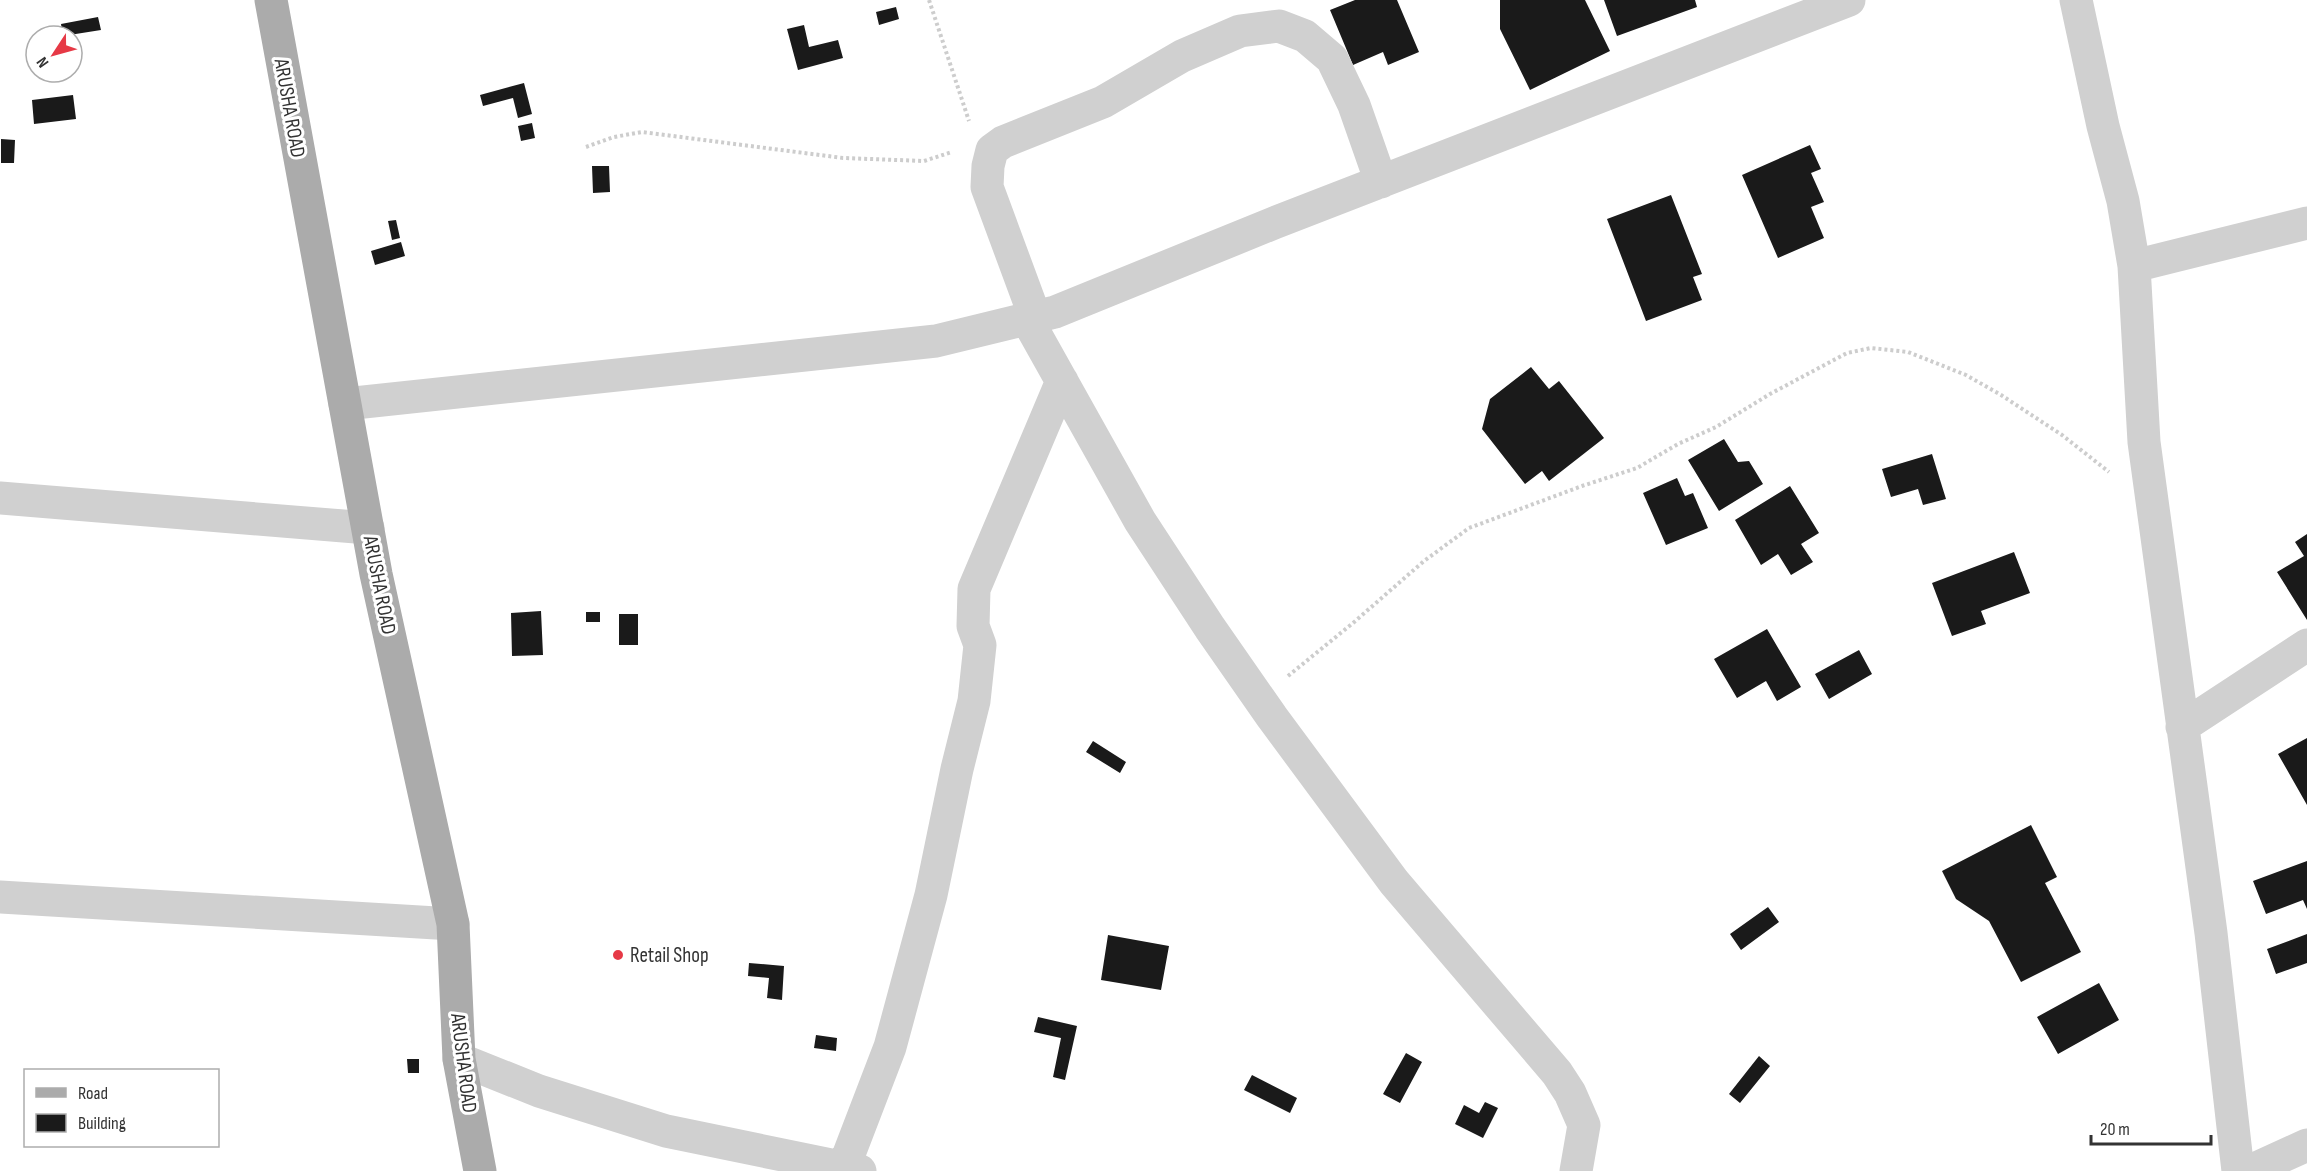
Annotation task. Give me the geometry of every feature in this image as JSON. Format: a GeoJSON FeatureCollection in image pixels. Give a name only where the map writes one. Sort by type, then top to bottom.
{"type":"FeatureCollection","features":[{"type":"Feature","properties":{"kind":"main road","name":"ARUSHA ROAD"},"geometry":{"type":"LineString","coordinates":[[271,0],[368,528],[453,924],[459,1059],[480,1171]]}},
{"type":"Feature","properties":{"kind":"street"},"geometry":{"type":"LineString","coordinates":[[345,404],[936,341],[1055,312],[1849,0]]}},
{"type":"Feature","properties":{"kind":"street"},"geometry":{"type":"LineString","coordinates":[[2076,0],[2103,126],[2123,201],[2134,266],[2144,442],[2211,933],[2238,1171]]}},
{"type":"Feature","properties":{"kind":"street"},"geometry":{"type":"LineString","coordinates":[[1381,182],[1354,105],[1332,59],[1305,36],[1279,26],[1240,31],[1182,56],[1103,102],[1003,142],[983,154],[987,187],[1031,318],[1062,381],[1140,521],[1259,698],[1394,882],[1557,1073],[1570,1093],[1584,1125],[1576,1171]]}},
{"type":"Feature","properties":{"kind":"street"},"geometry":{"type":"LineString","coordinates":[[2134,266],[2307,223]]}},
{"type":"Feature","properties":{"kind":"street"},"geometry":{"type":"LineString","coordinates":[[459,1059],[539,1091],[666,1131],[852,1169],[890,1047],[931,895],[974,701],[980,645],[974,627],[974,589],[1062,381]]}},
{"type":"Feature","properties":{"kind":"street"},"geometry":{"type":"LineString","coordinates":[[0,498],[368,528]]}},
{"type":"Feature","properties":{"kind":"street"},"geometry":{"type":"LineString","coordinates":[[2182,727],[2307,645]]}},
{"type":"Feature","properties":{"kind":"street"},"geometry":{"type":"LineString","coordinates":[[0,897],[453,924]]}},
{"type":"Feature","properties":{"kind":"street"},"geometry":{"type":"LineString","coordinates":[[2250,1171],[2307,1145]]}},
{"type":"Feature","properties":{"kind":"path"},"geometry":{"type":"LineString","coordinates":[[586,147],[614,137],[642,132],[823,156],[924,161],[983,154],[970,125],[929,0]]}},
{"type":"Feature","properties":{"kind":"path"},"geometry":{"type":"LineString","coordinates":[[1259,698],[1324,648],[1424,561],[1470,528],[1637,468],[1678,444],[1716,427],[1770,394],[1847,353],[1855,351],[1871,348],[1908,352],[1966,375],[2062,435],[2152,505]]}},
{"type":"Feature","properties":{"kind":"building"},"geometry":{"type":"Polygon","coordinates":[[[1355,0],[1397,0],[1419,52],[1388,65],[1383,52],[1353,65],[1330,10],[1355,0]]]}},
{"type":"Feature","properties":{"kind":"building"},"geometry":{"type":"Polygon","coordinates":[[[1500,0],[1585,0],[1610,51],[1530,90],[1500,29],[1500,0]]]}},
{"type":"Feature","properties":{"kind":"building"},"geometry":{"type":"Polygon","coordinates":[[[1604,0],[1695,0],[1697,7],[1617,36],[1604,0]]]}},
{"type":"Feature","properties":{"kind":"building"},"geometry":{"type":"Polygon","coordinates":[[[896,7],[899,19],[879,25],[876,12],[896,7]]]}},
{"type":"Feature","properties":{"kind":"building"},"geometry":{"type":"Polygon","coordinates":[[[98,17],[101,30],[84,33],[84,24],[61,24],[98,17]]]}},
{"type":"Feature","properties":{"kind":"building"},"geometry":{"type":"Polygon","coordinates":[[[804,25],[809,47],[838,40],[843,58],[798,70],[787,29],[804,25]]]}},
{"type":"Feature","properties":{"kind":"building"},"geometry":{"type":"Polygon","coordinates":[[[524,83],[532,114],[518,118],[513,98],[483,106],[480,95],[524,83]]]}},
{"type":"Feature","properties":{"kind":"building"},"geometry":{"type":"Polygon","coordinates":[[[73,95],[76,119],[34,124],[32,100],[73,95]]]}},
{"type":"Feature","properties":{"kind":"building"},"geometry":{"type":"Polygon","coordinates":[[[532,123],[535,138],[521,141],[518,126],[532,123]]]}},
{"type":"Feature","properties":{"kind":"building"},"geometry":{"type":"Polygon","coordinates":[[[1,139],[15,140],[14,163],[1,163],[1,139]]]}},
{"type":"Feature","properties":{"kind":"building"},"geometry":{"type":"Polygon","coordinates":[[[1810,145],[1821,169],[1811,173],[1824,202],[1811,207],[1824,238],[1778,258],[1742,175],[1810,145]]]}},
{"type":"Feature","properties":{"kind":"building"},"geometry":{"type":"Polygon","coordinates":[[[592,166],[609,166],[610,192],[593,193],[592,166]]]}},
{"type":"Feature","properties":{"kind":"building"},"geometry":{"type":"Polygon","coordinates":[[[1671,195],[1702,274],[1693,277],[1702,300],[1646,321],[1607,219],[1671,195]]]}},
{"type":"Feature","properties":{"kind":"building"},"geometry":{"type":"Polygon","coordinates":[[[396,220],[400,238],[392,240],[388,221],[396,220]]]}},
{"type":"Feature","properties":{"kind":"building"},"geometry":{"type":"Polygon","coordinates":[[[401,242],[405,256],[375,265],[371,251],[401,242]]]}},
{"type":"Feature","properties":{"kind":"building"},"geometry":{"type":"Polygon","coordinates":[[[1531,367],[1549,389],[1559,381],[1604,438],[1549,481],[1542,471],[1525,484],[1482,429],[1490,399],[1531,367]]]}},
{"type":"Feature","properties":{"kind":"building"},"geometry":{"type":"Polygon","coordinates":[[[1724,439],[1738,462],[1749,461],[1763,484],[1719,511],[1688,460],[1724,439]]]}},
{"type":"Feature","properties":{"kind":"building"},"geometry":{"type":"Polygon","coordinates":[[[1932,454],[1946,499],[1923,505],[1918,489],[1891,497],[1882,469],[1932,454]]]}},
{"type":"Feature","properties":{"kind":"building"},"geometry":{"type":"Polygon","coordinates":[[[1677,478],[1685,496],[1693,493],[1708,528],[1666,545],[1643,493],[1677,478]]]}},
{"type":"Feature","properties":{"kind":"building"},"geometry":{"type":"Polygon","coordinates":[[[1790,486],[1819,533],[1801,544],[1813,562],[1791,575],[1778,554],[1761,565],[1735,520],[1790,486]]]}},
{"type":"Feature","properties":{"kind":"building"},"geometry":{"type":"Polygon","coordinates":[[[2307,534],[2307,620],[2277,572],[2304,556],[2295,542],[2307,534]]]}},
{"type":"Feature","properties":{"kind":"building"},"geometry":{"type":"Polygon","coordinates":[[[2014,552],[2030,593],[1981,611],[1986,624],[1952,636],[1932,583],[2014,552]]]}},
{"type":"Feature","properties":{"kind":"building"},"geometry":{"type":"Polygon","coordinates":[[[541,611],[543,655],[512,656],[511,613],[541,611]]]}},
{"type":"Feature","properties":{"kind":"building"},"geometry":{"type":"Polygon","coordinates":[[[586,612],[600,612],[600,622],[586,622],[586,612]]]}},
{"type":"Feature","properties":{"kind":"building"},"geometry":{"type":"Polygon","coordinates":[[[619,614],[638,614],[638,645],[619,645],[619,614]]]}},
{"type":"Feature","properties":{"kind":"building"},"geometry":{"type":"Polygon","coordinates":[[[1767,629],[1801,687],[1777,701],[1766,681],[1737,698],[1714,659],[1767,629]]]}},
{"type":"Feature","properties":{"kind":"building"},"geometry":{"type":"Polygon","coordinates":[[[1859,650],[1872,674],[1829,699],[1815,674],[1859,650]]]}},
{"type":"Feature","properties":{"kind":"building"},"geometry":{"type":"Polygon","coordinates":[[[2307,738],[2307,805],[2278,754],[2307,738]]]}},
{"type":"Feature","properties":{"kind":"building"},"geometry":{"type":"Polygon","coordinates":[[[1093,741],[1126,762],[1120,773],[1086,752],[1093,741]]]}},
{"type":"Feature","properties":{"kind":"building"},"geometry":{"type":"Polygon","coordinates":[[[2031,825],[2057,877],[2045,883],[2081,952],[2021,982],[1989,921],[1956,899],[1942,871],[2031,825]]]}},
{"type":"Feature","properties":{"kind":"building"},"geometry":{"type":"Polygon","coordinates":[[[2307,861],[2307,909],[2303,900],[2266,914],[2253,881],[2307,861]]]}},
{"type":"Feature","properties":{"kind":"building"},"geometry":{"type":"Polygon","coordinates":[[[1768,907],[1779,922],[1741,950],[1730,934],[1768,907]]]}},
{"type":"Feature","properties":{"kind":"building"},"geometry":{"type":"Polygon","coordinates":[[[2307,934],[2307,963],[2276,974],[2267,949],[2307,934]]]}},
{"type":"Feature","properties":{"kind":"building"},"geometry":{"type":"Polygon","coordinates":[[[1108,935],[1169,946],[1161,990],[1101,980],[1108,935]]]}},
{"type":"Feature","properties":{"kind":"building"},"geometry":{"type":"Polygon","coordinates":[[[749,963],[784,966],[782,1000],[767,998],[769,978],[748,976],[749,963]]]}},
{"type":"Feature","properties":{"kind":"building"},"geometry":{"type":"Polygon","coordinates":[[[2099,983],[2119,1020],[2058,1054],[2037,1017],[2099,983]]]}},
{"type":"Feature","properties":{"kind":"building"},"geometry":{"type":"Polygon","coordinates":[[[1038,1017],[1077,1026],[1065,1080],[1053,1077],[1061,1038],[1034,1032],[1038,1017]]]}},
{"type":"Feature","properties":{"kind":"building"},"geometry":{"type":"Polygon","coordinates":[[[816,1035],[837,1038],[836,1051],[814,1048],[816,1035]]]}},
{"type":"Feature","properties":{"kind":"building"},"geometry":{"type":"Polygon","coordinates":[[[1406,1053],[1422,1062],[1400,1103],[1383,1094],[1406,1053]]]}},
{"type":"Feature","properties":{"kind":"building"},"geometry":{"type":"Polygon","coordinates":[[[1759,1056],[1770,1066],[1740,1103],[1729,1094],[1759,1056]]]}},
{"type":"Feature","properties":{"kind":"building"},"geometry":{"type":"Polygon","coordinates":[[[407,1059],[419,1059],[419,1073],[408,1073],[407,1059]]]}},
{"type":"Feature","properties":{"kind":"building"},"geometry":{"type":"Polygon","coordinates":[[[1252,1075],[1297,1098],[1290,1113],[1244,1090],[1252,1075]]]}},
{"type":"Feature","properties":{"kind":"building"},"geometry":{"type":"Polygon","coordinates":[[[1485,1102],[1498,1108],[1483,1138],[1455,1124],[1464,1105],[1479,1113],[1485,1102]]]}},
{"type":"Feature","properties":{"kind":"place","name":"Retail Shop"},"geometry":{"type":"Point","coordinates":[618,955]}}]}
